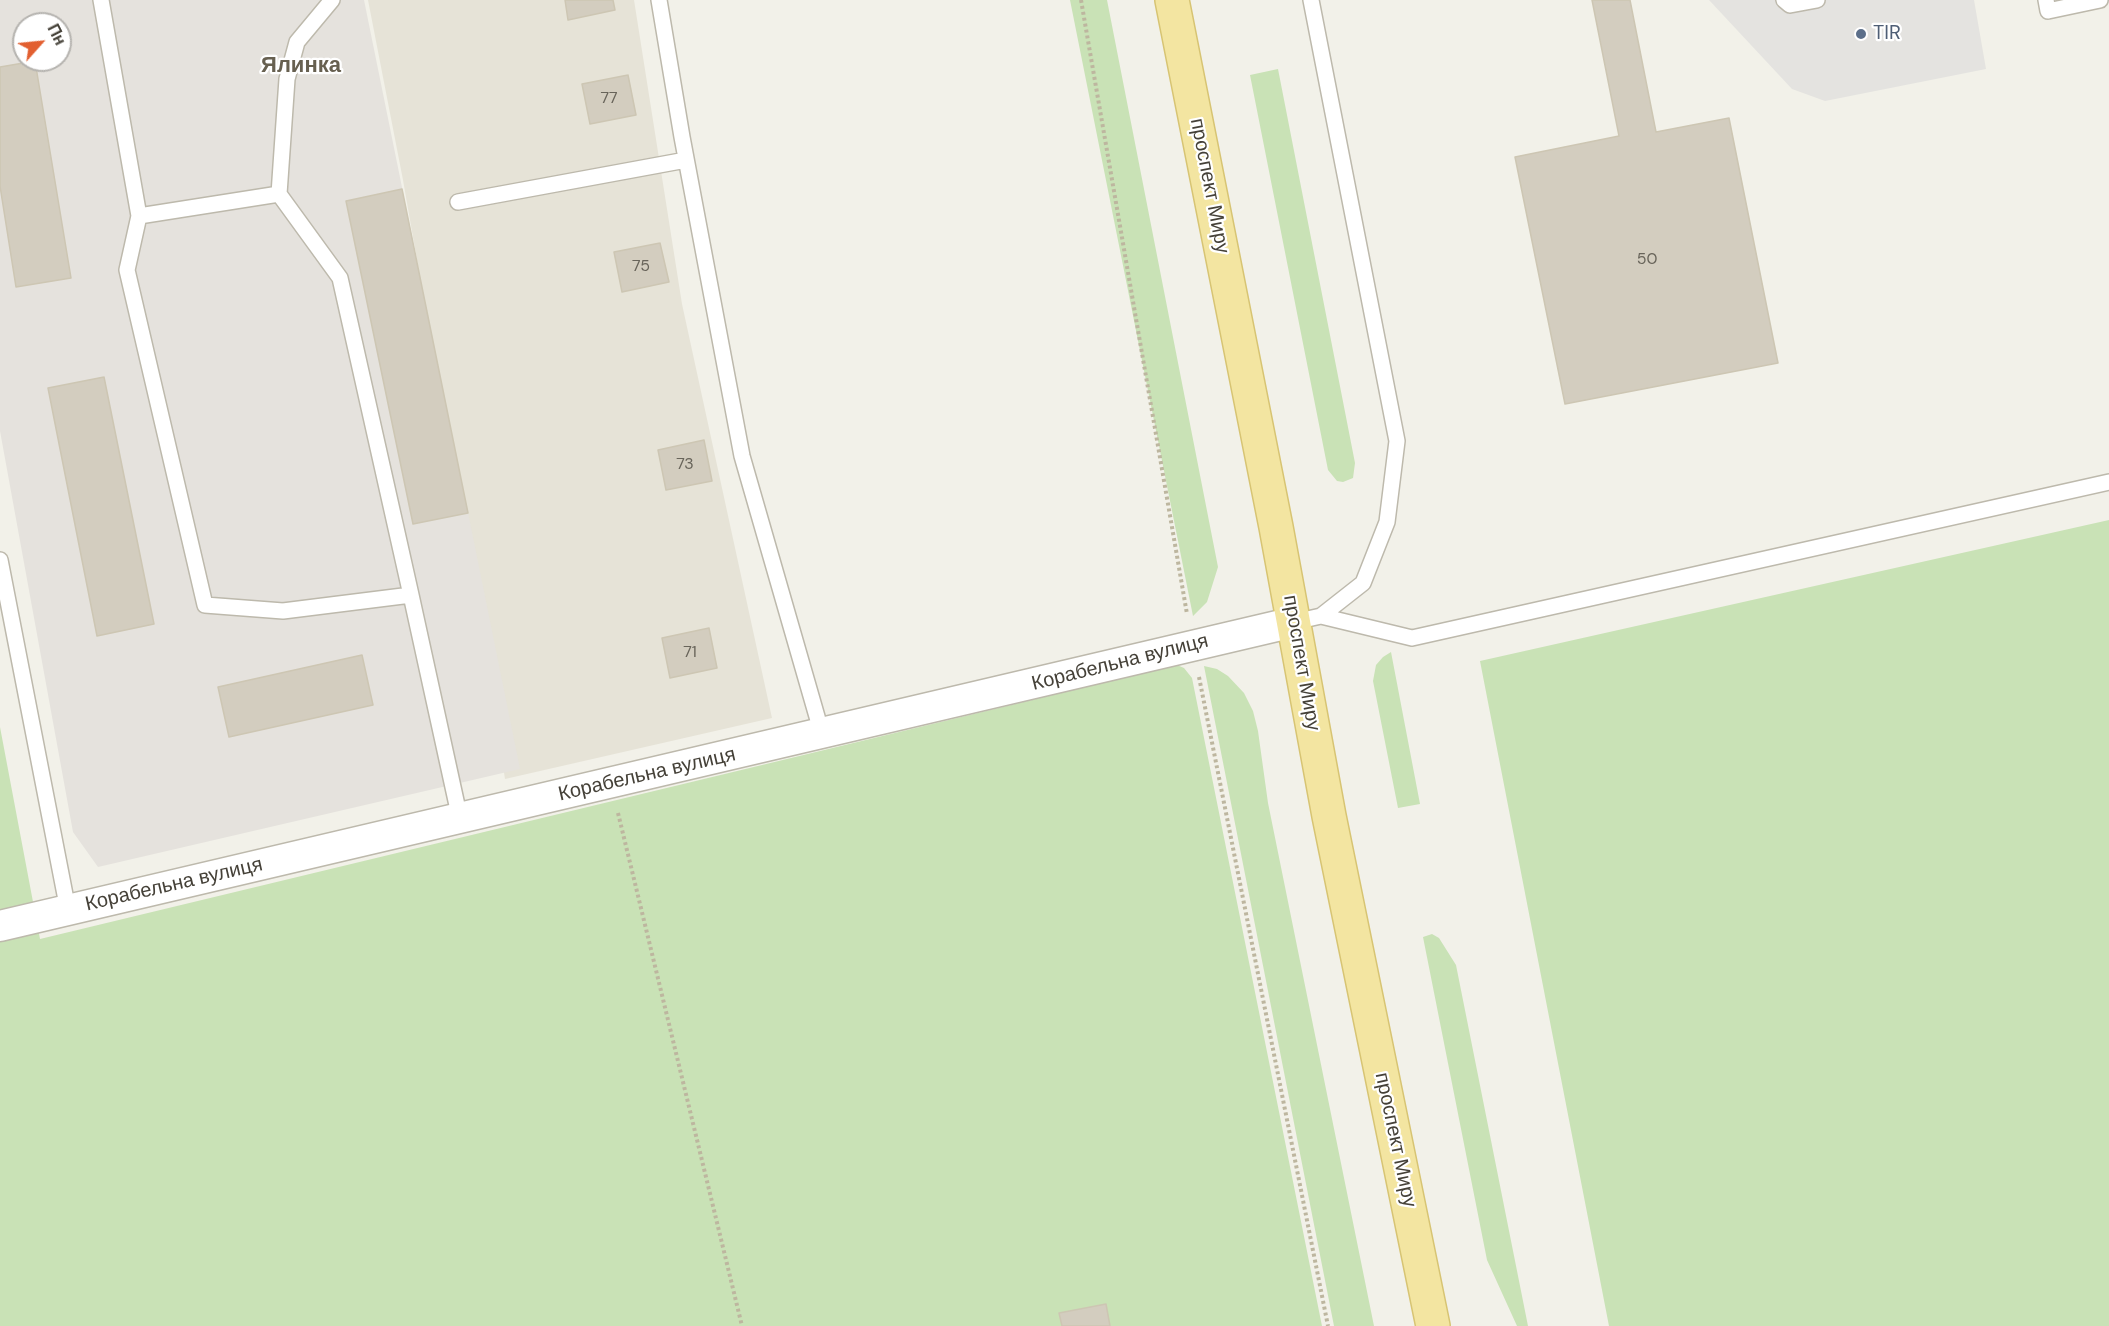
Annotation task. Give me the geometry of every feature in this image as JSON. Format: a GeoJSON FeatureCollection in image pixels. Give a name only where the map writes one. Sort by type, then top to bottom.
{"type":"FeatureCollection","features":[{"type":"Feature","properties":{"kind":"main road","name":"проспект Миру"},"geometry":{"type":"LineString","coordinates":[[1172,0],[1308,619],[1329,816],[1433,1326]]}},
{"type":"Feature","properties":{"kind":"street","name":"Корабельна вулиця"},"geometry":{"type":"LineString","coordinates":[[0,926],[1308,619]]}},
{"type":"Feature","properties":{"kind":"lane"},"geometry":{"type":"LineString","coordinates":[[101,0],[139,216],[127,270],[205,604],[283,611],[411,596]]}},
{"type":"Feature","properties":{"kind":"lane"},"geometry":{"type":"LineString","coordinates":[[332,0],[297,42],[287,79],[279,194],[340,278],[460,819]]}},
{"type":"Feature","properties":{"kind":"lane"},"geometry":{"type":"LineString","coordinates":[[659,0],[686,160],[742,456],[822,734]]}},
{"type":"Feature","properties":{"kind":"lane"},"geometry":{"type":"LineString","coordinates":[[1308,619],[1363,583],[1387,522],[1397,441],[1311,0]]}},
{"type":"Feature","properties":{"kind":"lane"},"geometry":{"type":"LineString","coordinates":[[1784,0],[1790,5],[1817,0]]}},
{"type":"Feature","properties":{"kind":"lane"},"geometry":{"type":"LineString","coordinates":[[2046,0],[2048,11],[2100,0]]}},
{"type":"Feature","properties":{"kind":"lane"},"geometry":{"type":"LineString","coordinates":[[458,202],[686,160]]}},
{"type":"Feature","properties":{"kind":"lane"},"geometry":{"type":"LineString","coordinates":[[139,216],[279,194]]}},
{"type":"Feature","properties":{"kind":"lane"},"geometry":{"type":"LineString","coordinates":[[1308,619],[1412,638],[2109,482]]}},
{"type":"Feature","properties":{"kind":"lane"},"geometry":{"type":"LineString","coordinates":[[0,560],[68,910]]}},
{"type":"Feature","properties":{"kind":"path"},"geometry":{"type":"LineString","coordinates":[[610,784],[742,1326]]}},
{"type":"Feature","properties":{"kind":"shaded area"},"geometry":{"type":"Polygon","coordinates":[[[0,0],[364,0],[520,769],[98,867],[73,832],[0,431],[0,0]]]}},
{"type":"Feature","properties":{"kind":"shaded area"},"geometry":{"type":"Polygon","coordinates":[[[368,0],[634,0],[682,304],[772,718],[505,779],[478,609],[403,180],[368,0]]]}},
{"type":"Feature","properties":{"kind":"shaded area","name":"TIR"},"geometry":{"type":"Polygon","coordinates":[[[1709,0],[1974,0],[1986,69],[1825,101],[1792,89],[1709,0]]]}},
{"type":"Feature","properties":{"kind":"green space"},"geometry":{"type":"Polygon","coordinates":[[[1070,0],[1107,0],[1218,567],[1207,602],[1193,616],[1070,0]]]}},
{"type":"Feature","properties":{"kind":"green space"},"geometry":{"type":"Polygon","coordinates":[[[1278,69],[1355,463],[1353,478],[1343,482],[1337,481],[1328,470],[1250,75],[1278,69]]]}},
{"type":"Feature","properties":{"kind":"green space"},"geometry":{"type":"Polygon","coordinates":[[[2109,520],[2109,1326],[1609,1326],[1480,661],[2109,520]]]}},
{"type":"Feature","properties":{"kind":"green space"},"geometry":{"type":"Polygon","coordinates":[[[1391,652],[1420,804],[1398,808],[1373,681],[1376,665],[1391,652]]]}},
{"type":"Feature","properties":{"kind":"green space"},"geometry":{"type":"Polygon","coordinates":[[[1177,665],[1184,668],[1192,678],[1322,1326],[0,1326],[0,727],[40,939],[1177,665]]]}},
{"type":"Feature","properties":{"kind":"green space"},"geometry":{"type":"Polygon","coordinates":[[[1204,666],[1217,669],[1228,676],[1244,693],[1253,711],[1268,803],[1374,1326],[1334,1326],[1204,666]]]}},
{"type":"Feature","properties":{"kind":"green space"},"geometry":{"type":"Polygon","coordinates":[[[1432,934],[1439,938],[1456,965],[1528,1326],[1517,1326],[1487,1260],[1423,937],[1432,934]]]}},
{"type":"Feature","properties":{"kind":"building"},"geometry":{"type":"Polygon","coordinates":[[[565,0],[613,0],[615,10],[568,20],[565,0]]]}},
{"type":"Feature","properties":{"kind":"building"},"geometry":{"type":"Polygon","coordinates":[[[1592,0],[1630,0],[1656,132],[1729,118],[1778,363],[1565,404],[1515,157],[1619,136],[1592,0]]]}},
{"type":"Feature","properties":{"kind":"building"},"geometry":{"type":"Polygon","coordinates":[[[12,65],[12,72],[37,72],[71,278],[16,287],[0,186],[0,67],[12,65]]]}},
{"type":"Feature","properties":{"kind":"building"},"geometry":{"type":"Polygon","coordinates":[[[628,75],[636,115],[590,124],[582,84],[628,75]]]}},
{"type":"Feature","properties":{"kind":"building"},"geometry":{"type":"Polygon","coordinates":[[[402,189],[468,513],[413,524],[346,201],[402,189]]]}},
{"type":"Feature","properties":{"kind":"building"},"geometry":{"type":"Polygon","coordinates":[[[660,243],[669,282],[622,292],[614,252],[660,243]]]}},
{"type":"Feature","properties":{"kind":"building"},"geometry":{"type":"Polygon","coordinates":[[[104,377],[154,624],[97,636],[48,388],[104,377]]]}},
{"type":"Feature","properties":{"kind":"building"},"geometry":{"type":"Polygon","coordinates":[[[704,440],[712,481],[666,490],[658,450],[704,440]]]}},
{"type":"Feature","properties":{"kind":"building"},"geometry":{"type":"Polygon","coordinates":[[[709,628],[717,668],[670,678],[662,638],[709,628]]]}},
{"type":"Feature","properties":{"kind":"building"},"geometry":{"type":"Polygon","coordinates":[[[362,655],[373,705],[229,737],[218,687],[362,655]]]}},
{"type":"Feature","properties":{"kind":"building"},"geometry":{"type":"Polygon","coordinates":[[[1106,1304],[1110,1326],[1062,1326],[1059,1313],[1106,1304]]]}},
{"type":"Feature","properties":{"kind":"place","name":"TIR"},"geometry":{"type":"Point","coordinates":[1861,34]}},
{"type":"Feature","properties":{"kind":"district","name":"Ялинка"},"geometry":{"type":"Point","coordinates":[301,66]}}]}
